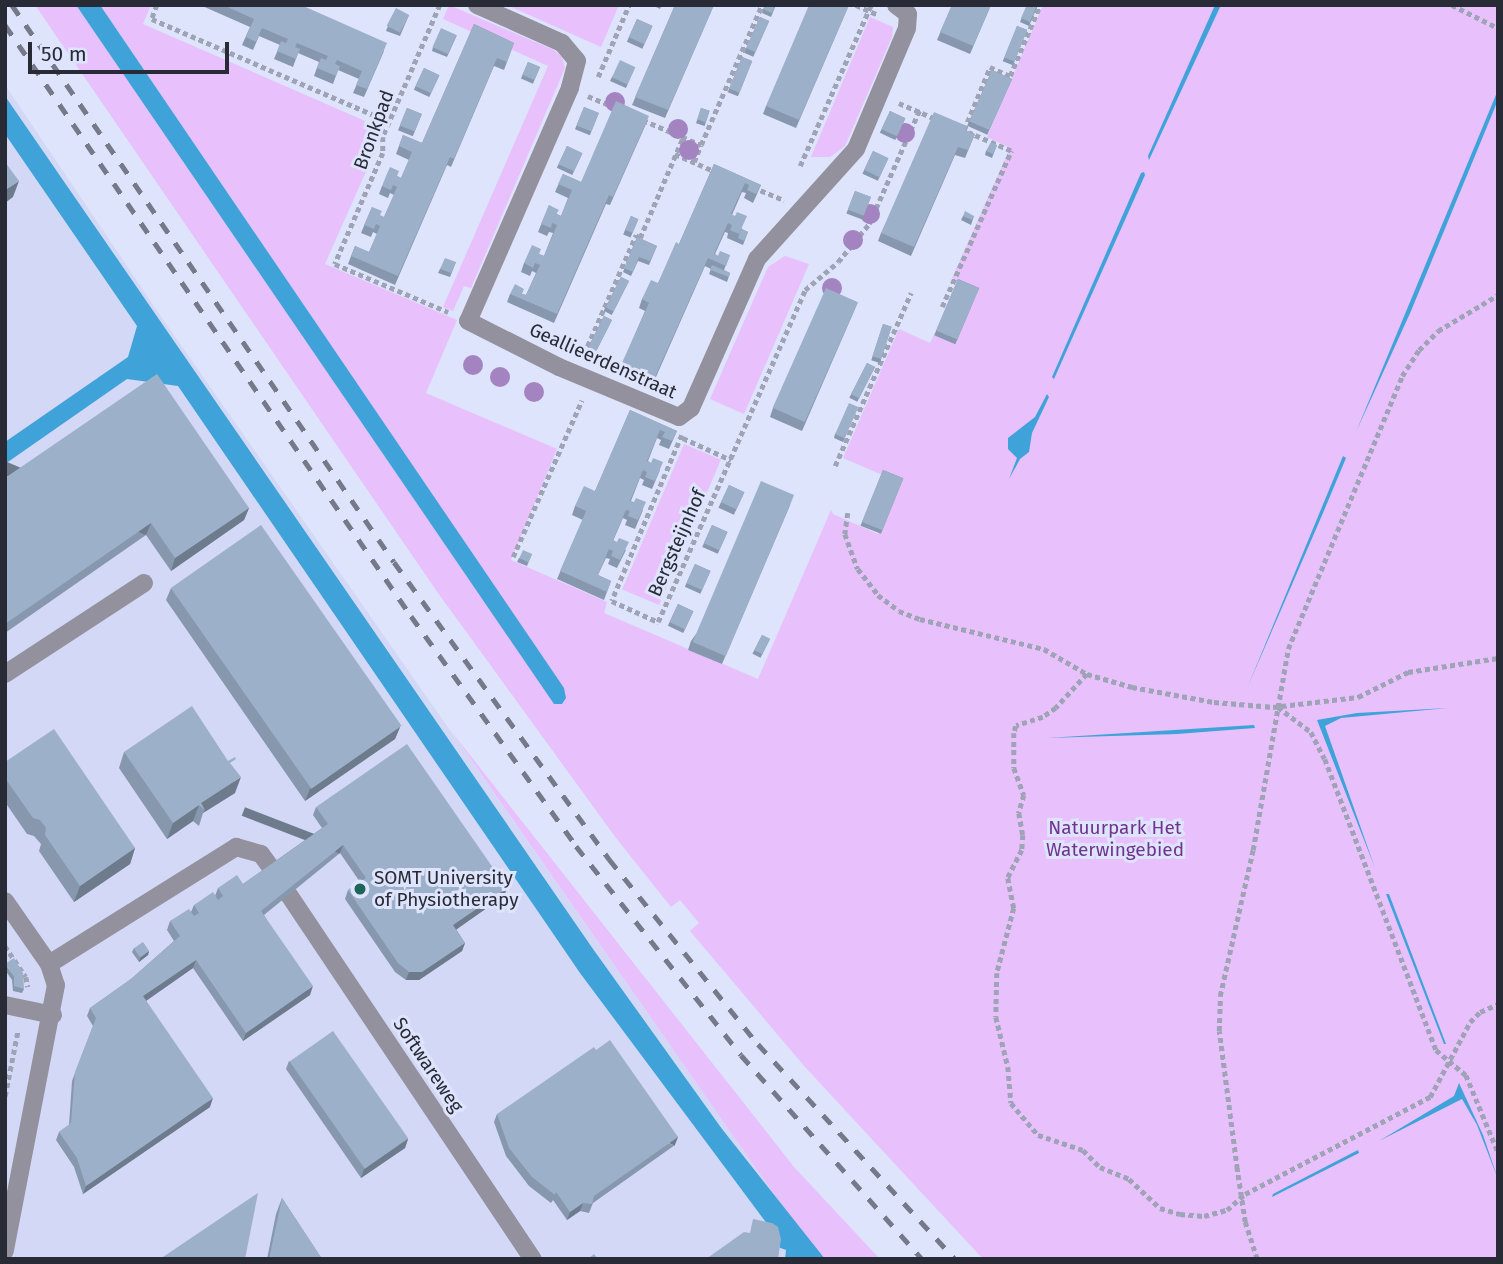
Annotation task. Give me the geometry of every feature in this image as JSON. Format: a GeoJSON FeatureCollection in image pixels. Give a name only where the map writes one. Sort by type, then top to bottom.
{"type":"FeatureCollection","features":[{"type":"Feature","properties":{"kind":"street"},"geometry":{"type":"LineString","coordinates":[[468,321],[570,89],[577,67],[572,51],[558,41],[477,5]]}},
{"type":"Feature","properties":{"kind":"street","name":"Geallieerdenstraat"},"geometry":{"type":"LineString","coordinates":[[468,321],[583,377],[675,417],[683,416],[691,408],[757,259],[856,149],[903,41],[909,19],[908,14],[896,5]]}},
{"type":"Feature","properties":{"kind":"street"},"geometry":{"type":"LineString","coordinates":[[5,674],[144,583]]}},
{"type":"Feature","properties":{"kind":"street"},"geometry":{"type":"LineString","coordinates":[[48,964],[236,847],[261,854],[272,869]]}},
{"type":"Feature","properties":{"kind":"street","name":"Softwareweg"},"geometry":{"type":"LineString","coordinates":[[289,895],[533,1259]]}},
{"type":"Feature","properties":{"kind":"street"},"geometry":{"type":"LineString","coordinates":[[5,1251],[56,985],[48,964],[8,911]]}},
{"type":"Feature","properties":{"kind":"street"},"geometry":{"type":"LineString","coordinates":[[5,1005],[52,1015]]}},
{"type":"Feature","properties":{"kind":"path"},"geometry":{"type":"LineString","coordinates":[[158,5],[152,19],[390,122]]}},
{"type":"Feature","properties":{"kind":"path","name":"Bronkpad"},"geometry":{"type":"LineString","coordinates":[[440,5],[383,137],[383,153],[335,264],[468,321]]}},
{"type":"Feature","properties":{"kind":"path"},"geometry":{"type":"LineString","coordinates":[[589,97],[629,5]]}},
{"type":"Feature","properties":{"kind":"path"},"geometry":{"type":"LineString","coordinates":[[694,162],[762,5]]}},
{"type":"Feature","properties":{"kind":"path"},"geometry":{"type":"LineString","coordinates":[[800,166],[871,5]]}},
{"type":"Feature","properties":{"kind":"path"},"geometry":{"type":"LineString","coordinates":[[964,131],[990,67],[1010,76],[1040,5]]}},
{"type":"Feature","properties":{"kind":"path"},"geometry":{"type":"LineString","coordinates":[[1452,5],[1498,28]]}},
{"type":"Feature","properties":{"kind":"path"},"geometry":{"type":"LineString","coordinates":[[570,89],[627,113]]}},
{"type":"Feature","properties":{"kind":"path"},"geometry":{"type":"LineString","coordinates":[[880,94],[941,121]]}},
{"type":"Feature","properties":{"kind":"path"},"geometry":{"type":"LineString","coordinates":[[731,460],[805,290],[838,262],[869,224],[919,111]]}},
{"type":"Feature","properties":{"kind":"path"},"geometry":{"type":"LineString","coordinates":[[638,117],[701,145]]}},
{"type":"Feature","properties":{"kind":"path"},"geometry":{"type":"LineString","coordinates":[[942,307],[1011,151],[952,126]]}},
{"type":"Feature","properties":{"kind":"path"},"geometry":{"type":"LineString","coordinates":[[513,557],[636,235],[640,238],[682,137]]}},
{"type":"Feature","properties":{"kind":"path"},"geometry":{"type":"LineString","coordinates":[[675,154],[718,173]]}},
{"type":"Feature","properties":{"kind":"path"},"geometry":{"type":"LineString","coordinates":[[742,183],[803,208]]}},
{"type":"Feature","properties":{"kind":"path"},"geometry":{"type":"LineString","coordinates":[[835,466],[911,293]]}},
{"type":"Feature","properties":{"kind":"path"},"geometry":{"type":"LineString","coordinates":[[1257,1259],[1241,1197],[1219,1031],[1220,996],[1253,850],[1292,636],[1402,376],[1419,350],[1438,331],[1498,295]]}},
{"type":"Feature","properties":{"kind":"path","name":"Bergsteijnhof"},"geometry":{"type":"LineString","coordinates":[[683,438],[731,460],[658,622],[611,601],[683,438]]}},
{"type":"Feature","properties":{"kind":"path"},"geometry":{"type":"LineString","coordinates":[[848,513],[845,534],[858,569],[878,594],[899,611],[920,619],[1044,649],[1087,674],[1132,687],[1214,702],[1278,706],[1358,697],[1400,675],[1498,658]]}},
{"type":"Feature","properties":{"kind":"path"},"geometry":{"type":"LineString","coordinates":[[1087,674],[1056,708],[1043,717],[1016,726],[1014,733],[1014,768],[1024,794],[1019,813],[1023,835],[1022,849],[1008,878],[1014,908],[995,988],[996,1017],[1008,1067],[1011,1103],[1038,1135],[1083,1150],[1100,1167],[1129,1180],[1160,1208],[1180,1214],[1204,1216],[1227,1210],[1241,1197],[1424,1102],[1435,1092],[1476,1016],[1498,1004]]}},
{"type":"Feature","properties":{"kind":"path"},"geometry":{"type":"LineString","coordinates":[[1278,706],[1311,732],[1325,759],[1436,1050],[1466,1075],[1498,1152]]}},
{"type":"Feature","properties":{"kind":"shaded area"},"geometry":{"type":"Polygon","coordinates":[[[5,85],[160,315],[794,1223],[825,1259],[5,1259],[5,85]]]}},
{"type":"Feature","properties":{"kind":"green space","name":"Natuurpark Het Waterwingebied"},"geometry":{"type":"Polygon","coordinates":[[[35,5],[76,5],[481,597],[492,583],[100,5],[151,5],[143,24],[379,127],[371,146],[376,149],[325,264],[457,320],[426,393],[557,449],[511,560],[607,602],[604,613],[758,679],[831,510],[833,514],[878,534],[901,483],[843,458],[899,329],[930,343],[934,335],[954,343],[977,293],[957,284],[958,281],[952,278],[1010,148],[987,137],[1043,5],[1498,5],[1498,1259],[983,1259],[805,1067],[690,931],[699,923],[680,900],[671,907],[616,838],[438,593],[35,5]]]}},
{"type":"Feature","properties":{"kind":"green space"},"geometry":{"type":"Polygon","coordinates":[[[449,5],[554,50],[562,57],[565,68],[471,288],[464,286],[453,311],[443,307],[548,66],[443,19],[449,5]]]}},
{"type":"Feature","properties":{"kind":"green space"},"geometry":{"type":"Polygon","coordinates":[[[507,5],[619,5],[601,47],[507,5]]]}},
{"type":"Feature","properties":{"kind":"green space"},"geometry":{"type":"Polygon","coordinates":[[[870,17],[893,27],[892,37],[845,146],[830,157],[811,157],[870,17]]]}},
{"type":"Feature","properties":{"kind":"green space"},"geometry":{"type":"Polygon","coordinates":[[[785,256],[809,264],[744,414],[710,399],[768,267],[785,256]]]}},
{"type":"Feature","properties":{"kind":"green space"},"geometry":{"type":"Polygon","coordinates":[[[684,444],[721,460],[659,605],[622,589],[684,444]]]}},
{"type":"Feature","properties":{"kind":"green space"},"geometry":{"type":"Polygon","coordinates":[[[451,731],[794,1167],[880,1259],[825,1259],[794,1223],[451,731]]]}},
{"type":"Feature","properties":{"kind":"water"},"geometry":{"type":"Polygon","coordinates":[[[76,5],[100,5],[564,688],[566,698],[562,704],[554,704],[76,5]]]}},
{"type":"Feature","properties":{"kind":"water"},"geometry":{"type":"Polygon","coordinates":[[[1215,5],[1221,5],[1149,160],[1148,156],[1215,5]]]}},
{"type":"Feature","properties":{"kind":"water"},"geometry":{"type":"Polygon","coordinates":[[[1498,90],[1498,100],[1411,311],[1356,432],[1498,90]]]}},
{"type":"Feature","properties":{"kind":"water"},"geometry":{"type":"Polygon","coordinates":[[[5,96],[593,949],[722,1129],[825,1259],[785,1259],[786,1250],[778,1247],[768,1225],[580,973],[178,386],[127,379],[5,464],[5,442],[128,357],[137,326],[5,134],[5,96]]]}},
{"type":"Feature","properties":{"kind":"water"},"geometry":{"type":"Polygon","coordinates":[[[1144,172],[1145,175],[1054,379],[1052,377],[1141,173],[1144,172]]]}},
{"type":"Feature","properties":{"kind":"water"},"geometry":{"type":"Polygon","coordinates":[[[1047,394],[1049,397],[1032,433],[1029,452],[1020,459],[1009,479],[1017,458],[1008,449],[1008,438],[1035,417],[1047,394]]]}},
{"type":"Feature","properties":{"kind":"water"},"geometry":{"type":"Polygon","coordinates":[[[1343,456],[1346,458],[1248,686],[1343,456]]]}},
{"type":"Feature","properties":{"kind":"water"},"geometry":{"type":"Polygon","coordinates":[[[1448,708],[1341,718],[1325,726],[1375,868],[1317,720],[1357,713],[1448,708]]]}},
{"type":"Feature","properties":{"kind":"water"},"geometry":{"type":"Polygon","coordinates":[[[1254,725],[1255,728],[1177,734],[1047,738],[1254,725]]]}},
{"type":"Feature","properties":{"kind":"water"},"geometry":{"type":"Polygon","coordinates":[[[1386,894],[1389,894],[1446,1044],[1444,1044],[1386,894]]]}},
{"type":"Feature","properties":{"kind":"water"},"geometry":{"type":"Polygon","coordinates":[[[1459,1083],[1483,1135],[1498,1179],[1477,1125],[1462,1099],[1379,1141],[1454,1096],[1459,1083]]]}},
{"type":"Feature","properties":{"kind":"water"},"geometry":{"type":"Polygon","coordinates":[[[1358,1150],[1359,1153],[1272,1197],[1273,1194],[1358,1150]]]}},
{"type":"Feature","properties":{"kind":"building"},"geometry":{"type":"Polygon","coordinates":[[[223,5],[301,5],[387,43],[367,89],[356,85],[362,71],[337,60],[335,64],[340,66],[336,76],[317,68],[321,58],[326,60],[328,56],[297,43],[295,47],[300,49],[296,59],[277,51],[281,41],[286,43],[288,39],[262,28],[256,42],[246,37],[254,19],[223,5]]]}},
{"type":"Feature","properties":{"kind":"building"},"geometry":{"type":"Polygon","coordinates":[[[675,5],[714,5],[668,110],[635,97],[675,5]]]}},
{"type":"Feature","properties":{"kind":"building"},"geometry":{"type":"Polygon","coordinates":[[[765,5],[775,5],[772,13],[763,9],[765,5]]]}},
{"type":"Feature","properties":{"kind":"building"},"geometry":{"type":"Polygon","coordinates":[[[809,5],[849,5],[799,120],[766,106],[809,5]]]}},
{"type":"Feature","properties":{"kind":"building"},"geometry":{"type":"Polygon","coordinates":[[[952,5],[991,5],[973,46],[940,32],[952,5]]]}},
{"type":"Feature","properties":{"kind":"building"},"geometry":{"type":"Polygon","coordinates":[[[1027,5],[1037,5],[1030,22],[1021,18],[1027,5]]]}},
{"type":"Feature","properties":{"kind":"building"},"geometry":{"type":"Polygon","coordinates":[[[396,8],[409,15],[400,33],[387,26],[396,8]]]}},
{"type":"Feature","properties":{"kind":"building"},"geometry":{"type":"Polygon","coordinates":[[[760,17],[769,21],[755,52],[746,48],[760,17]]]}},
{"type":"Feature","properties":{"kind":"building"},"geometry":{"type":"Polygon","coordinates":[[[637,19],[653,26],[644,44],[629,37],[637,19]]]}},
{"type":"Feature","properties":{"kind":"building"},"geometry":{"type":"Polygon","coordinates":[[[474,24],[514,43],[507,62],[497,58],[454,159],[450,157],[398,276],[351,256],[355,246],[369,252],[380,226],[376,224],[374,229],[364,225],[372,207],[382,211],[380,215],[384,217],[397,187],[393,185],[391,190],[382,186],[386,176],[390,167],[399,171],[397,176],[401,178],[412,152],[399,146],[403,135],[422,143],[474,24]]]}},
{"type":"Feature","properties":{"kind":"building"},"geometry":{"type":"Polygon","coordinates":[[[1017,26],[1027,30],[1014,62],[1004,58],[1017,26]]]}},
{"type":"Feature","properties":{"kind":"building"},"geometry":{"type":"Polygon","coordinates":[[[441,28],[457,35],[448,54],[432,47],[441,28]]]}},
{"type":"Feature","properties":{"kind":"building"},"geometry":{"type":"Polygon","coordinates":[[[742,57],[752,61],[739,93],[729,89],[742,57]]]}},
{"type":"Feature","properties":{"kind":"building"},"geometry":{"type":"Polygon","coordinates":[[[620,60],[635,67],[627,84],[612,77],[620,60]]]}},
{"type":"Feature","properties":{"kind":"building"},"geometry":{"type":"Polygon","coordinates":[[[528,62],[540,67],[534,80],[523,75],[528,62]]]}},
{"type":"Feature","properties":{"kind":"building"},"geometry":{"type":"Polygon","coordinates":[[[424,68],[439,75],[431,93],[416,86],[424,68]]]}},
{"type":"Feature","properties":{"kind":"building"},"geometry":{"type":"Polygon","coordinates":[[[992,70],[1012,79],[989,130],[969,121],[992,70]]]}},
{"type":"Feature","properties":{"kind":"building"},"geometry":{"type":"Polygon","coordinates":[[[616,101],[649,116],[613,197],[609,195],[557,314],[510,294],[515,284],[524,289],[522,294],[526,295],[540,265],[535,263],[533,268],[524,263],[532,245],[541,249],[539,254],[544,256],[557,225],[552,223],[551,228],[541,224],[549,205],[559,210],[556,214],[561,216],[572,190],[558,184],[563,174],[581,182],[616,101]]]}},
{"type":"Feature","properties":{"kind":"building"},"geometry":{"type":"Polygon","coordinates":[[[584,107],[599,113],[591,132],[577,126],[584,107]]]}},
{"type":"Feature","properties":{"kind":"building"},"geometry":{"type":"Polygon","coordinates":[[[407,108],[422,114],[415,132],[400,126],[407,108]]]}},
{"type":"Feature","properties":{"kind":"building"},"geometry":{"type":"Polygon","coordinates":[[[701,108],[710,111],[706,122],[697,119],[701,108]]]}},
{"type":"Feature","properties":{"kind":"building"},"geometry":{"type":"Polygon","coordinates":[[[890,111],[905,118],[897,136],[882,129],[890,111]]]}},
{"type":"Feature","properties":{"kind":"building"},"geometry":{"type":"Polygon","coordinates":[[[934,112],[967,126],[965,130],[975,134],[968,150],[958,147],[914,247],[881,233],[934,112]]]}},
{"type":"Feature","properties":{"kind":"building"},"geometry":{"type":"Polygon","coordinates":[[[991,142],[997,145],[993,154],[986,151],[991,142]]]}},
{"type":"Feature","properties":{"kind":"building"},"geometry":{"type":"Polygon","coordinates":[[[567,146],[582,153],[574,171],[559,164],[567,146]]]}},
{"type":"Feature","properties":{"kind":"building"},"geometry":{"type":"Polygon","coordinates":[[[873,151],[888,158],[880,177],[864,170],[873,151]]]}},
{"type":"Feature","properties":{"kind":"building"},"geometry":{"type":"Polygon","coordinates":[[[5,162],[19,181],[5,190],[5,162]]]}},
{"type":"Feature","properties":{"kind":"building"},"geometry":{"type":"Polygon","coordinates":[[[714,164],[761,185],[756,194],[747,190],[749,185],[745,183],[731,214],[735,216],[737,212],[747,216],[739,234],[730,230],[732,225],[728,223],[714,254],[718,256],[720,251],[730,255],[726,266],[708,258],[655,377],[622,363],[649,303],[642,299],[651,280],[658,283],[676,242],[679,244],[714,164]]]}},
{"type":"Feature","properties":{"kind":"building"},"geometry":{"type":"Polygon","coordinates":[[[855,191],[871,197],[864,216],[848,210],[855,191]]]}},
{"type":"Feature","properties":{"kind":"building"},"geometry":{"type":"Polygon","coordinates":[[[965,211],[974,216],[972,220],[963,216],[965,211]]]}},
{"type":"Feature","properties":{"kind":"building"},"geometry":{"type":"Polygon","coordinates":[[[631,216],[638,219],[633,233],[625,230],[631,216]]]}},
{"type":"Feature","properties":{"kind":"building"},"geometry":{"type":"Polygon","coordinates":[[[741,229],[748,232],[744,241],[738,238],[741,229]]]}},
{"type":"Feature","properties":{"kind":"building"},"geometry":{"type":"Polygon","coordinates":[[[637,237],[657,246],[650,261],[639,257],[633,272],[624,268],[637,237]]]}},
{"type":"Feature","properties":{"kind":"building"},"geometry":{"type":"Polygon","coordinates":[[[445,258],[456,262],[451,273],[440,269],[445,258]]]}},
{"type":"Feature","properties":{"kind":"building"},"geometry":{"type":"Polygon","coordinates":[[[712,265],[730,273],[729,277],[710,270],[712,265]]]}},
{"type":"Feature","properties":{"kind":"building"},"geometry":{"type":"Polygon","coordinates":[[[621,277],[629,281],[614,311],[606,307],[621,277]]]}},
{"type":"Feature","properties":{"kind":"building"},"geometry":{"type":"Polygon","coordinates":[[[958,279],[979,288],[957,340],[936,331],[958,279]]]}},
{"type":"Feature","properties":{"kind":"building"},"geometry":{"type":"Polygon","coordinates":[[[826,288],[858,302],[805,422],[773,408],[826,288]]]}},
{"type":"Feature","properties":{"kind":"building"},"geometry":{"type":"Polygon","coordinates":[[[604,316],[612,320],[596,351],[588,347],[604,316]]]}},
{"type":"Feature","properties":{"kind":"building"},"geometry":{"type":"Polygon","coordinates":[[[883,324],[892,327],[881,359],[872,356],[883,324]]]}},
{"type":"Feature","properties":{"kind":"building"},"geometry":{"type":"Polygon","coordinates":[[[867,363],[875,367],[859,398],[851,394],[867,363]]]}},
{"type":"Feature","properties":{"kind":"building"},"geometry":{"type":"Polygon","coordinates":[[[157,374],[249,508],[175,558],[151,523],[5,624],[5,478],[157,374]]]}},
{"type":"Feature","properties":{"kind":"building"},"geometry":{"type":"Polygon","coordinates":[[[849,403],[858,407],[844,438],[835,434],[849,403]]]}},
{"type":"Feature","properties":{"kind":"building"},"geometry":{"type":"Polygon","coordinates":[[[630,410],[677,431],[672,441],[662,437],[665,432],[660,430],[647,461],[651,463],[653,458],[663,462],[655,481],[645,477],[647,472],[643,470],[630,501],[634,502],[636,498],[646,502],[638,520],[628,516],[630,511],[626,510],[613,540],[617,542],[619,538],[629,542],[620,560],[611,556],[613,551],[609,549],[598,575],[611,581],[607,592],[560,571],[586,511],[575,506],[584,486],[595,491],[630,410]]]}},
{"type":"Feature","properties":{"kind":"building"},"geometry":{"type":"Polygon","coordinates":[[[883,470],[903,478],[882,530],[862,522],[883,470]]]}},
{"type":"Feature","properties":{"kind":"building"},"geometry":{"type":"Polygon","coordinates":[[[761,481],[794,495],[726,656],[693,642],[761,481]]]}},
{"type":"Feature","properties":{"kind":"building"},"geometry":{"type":"Polygon","coordinates":[[[729,485],[744,492],[736,509],[721,502],[729,485]]]}},
{"type":"Feature","properties":{"kind":"building"},"geometry":{"type":"Polygon","coordinates":[[[261,525],[402,726],[311,789],[171,588],[261,525]]]}},
{"type":"Feature","properties":{"kind":"building"},"geometry":{"type":"Polygon","coordinates":[[[712,525],[728,532],[719,550],[704,543],[712,525]]]}},
{"type":"Feature","properties":{"kind":"building"},"geometry":{"type":"Polygon","coordinates":[[[523,550],[532,554],[528,562],[519,558],[523,550]]]}},
{"type":"Feature","properties":{"kind":"building"},"geometry":{"type":"Polygon","coordinates":[[[695,564],[711,571],[702,590],[686,583],[695,564]]]}},
{"type":"Feature","properties":{"kind":"building"},"geometry":{"type":"Polygon","coordinates":[[[678,604],[693,611],[685,629],[670,622],[678,604]]]}},
{"type":"Feature","properties":{"kind":"building"},"geometry":{"type":"Polygon","coordinates":[[[762,635],[770,639],[762,654],[754,650],[762,635]]]}},
{"type":"Feature","properties":{"kind":"building"},"geometry":{"type":"Polygon","coordinates":[[[192,706],[228,761],[235,757],[230,763],[241,777],[201,803],[205,810],[199,805],[173,823],[124,752],[192,706]]]}},
{"type":"Feature","properties":{"kind":"building"},"geometry":{"type":"Polygon","coordinates":[[[54,729],[135,848],[80,886],[45,835],[46,828],[40,820],[33,818],[5,778],[5,762],[54,729]]]}},
{"type":"Feature","properties":{"kind":"building"},"geometry":{"type":"Polygon","coordinates":[[[407,744],[507,888],[453,925],[465,943],[422,972],[409,972],[398,963],[348,890],[366,878],[343,845],[261,911],[313,986],[246,1033],[196,960],[143,996],[213,1098],[86,1186],[77,1158],[59,1132],[71,1123],[75,1072],[96,1018],[90,1008],[131,979],[180,936],[170,921],[189,909],[194,916],[199,913],[194,905],[213,892],[218,900],[223,896],[218,888],[237,875],[243,884],[328,824],[316,807],[407,744]]]}},
{"type":"Feature","properties":{"kind":"building"},"geometry":{"type":"Polygon","coordinates":[[[143,942],[149,951],[140,957],[134,948],[143,942]]]}},
{"type":"Feature","properties":{"kind":"building"},"geometry":{"type":"Polygon","coordinates":[[[14,958],[23,973],[24,989],[14,986],[14,976],[5,964],[14,958]]]}},
{"type":"Feature","properties":{"kind":"building"},"geometry":{"type":"Polygon","coordinates":[[[333,1031],[408,1138],[365,1169],[290,1061],[333,1031]]]}},
{"type":"Feature","properties":{"kind":"building"},"geometry":{"type":"Polygon","coordinates":[[[610,1040],[678,1137],[594,1196],[592,1204],[583,1203],[570,1212],[556,1192],[555,1195],[532,1177],[509,1148],[497,1114],[594,1047],[596,1050],[610,1040]]]}},
{"type":"Feature","properties":{"kind":"building"},"geometry":{"type":"Polygon","coordinates":[[[258,1193],[245,1259],[160,1259],[258,1193]]]}},
{"type":"Feature","properties":{"kind":"building"},"geometry":{"type":"Polygon","coordinates":[[[282,1198],[322,1259],[269,1259],[282,1198]]]}},
{"type":"Feature","properties":{"kind":"building"},"geometry":{"type":"Polygon","coordinates":[[[753,1219],[778,1227],[781,1239],[778,1259],[706,1259],[744,1232],[750,1233],[753,1219]]]}},
{"type":"Feature","properties":{"kind":"railway"},"geometry":{"type":"LineString","coordinates":[[12,5],[394,562],[609,859],[758,1044],[955,1259]]}},
{"type":"Feature","properties":{"kind":"railway"},"geometry":{"type":"LineString","coordinates":[[5,25],[411,616],[576,846],[741,1055],[922,1259]]}},
{"type":"Feature","properties":{"kind":"place","name":"SOMT University of Physiotherapy"},"geometry":{"type":"Point","coordinates":[360,889]}}]}
